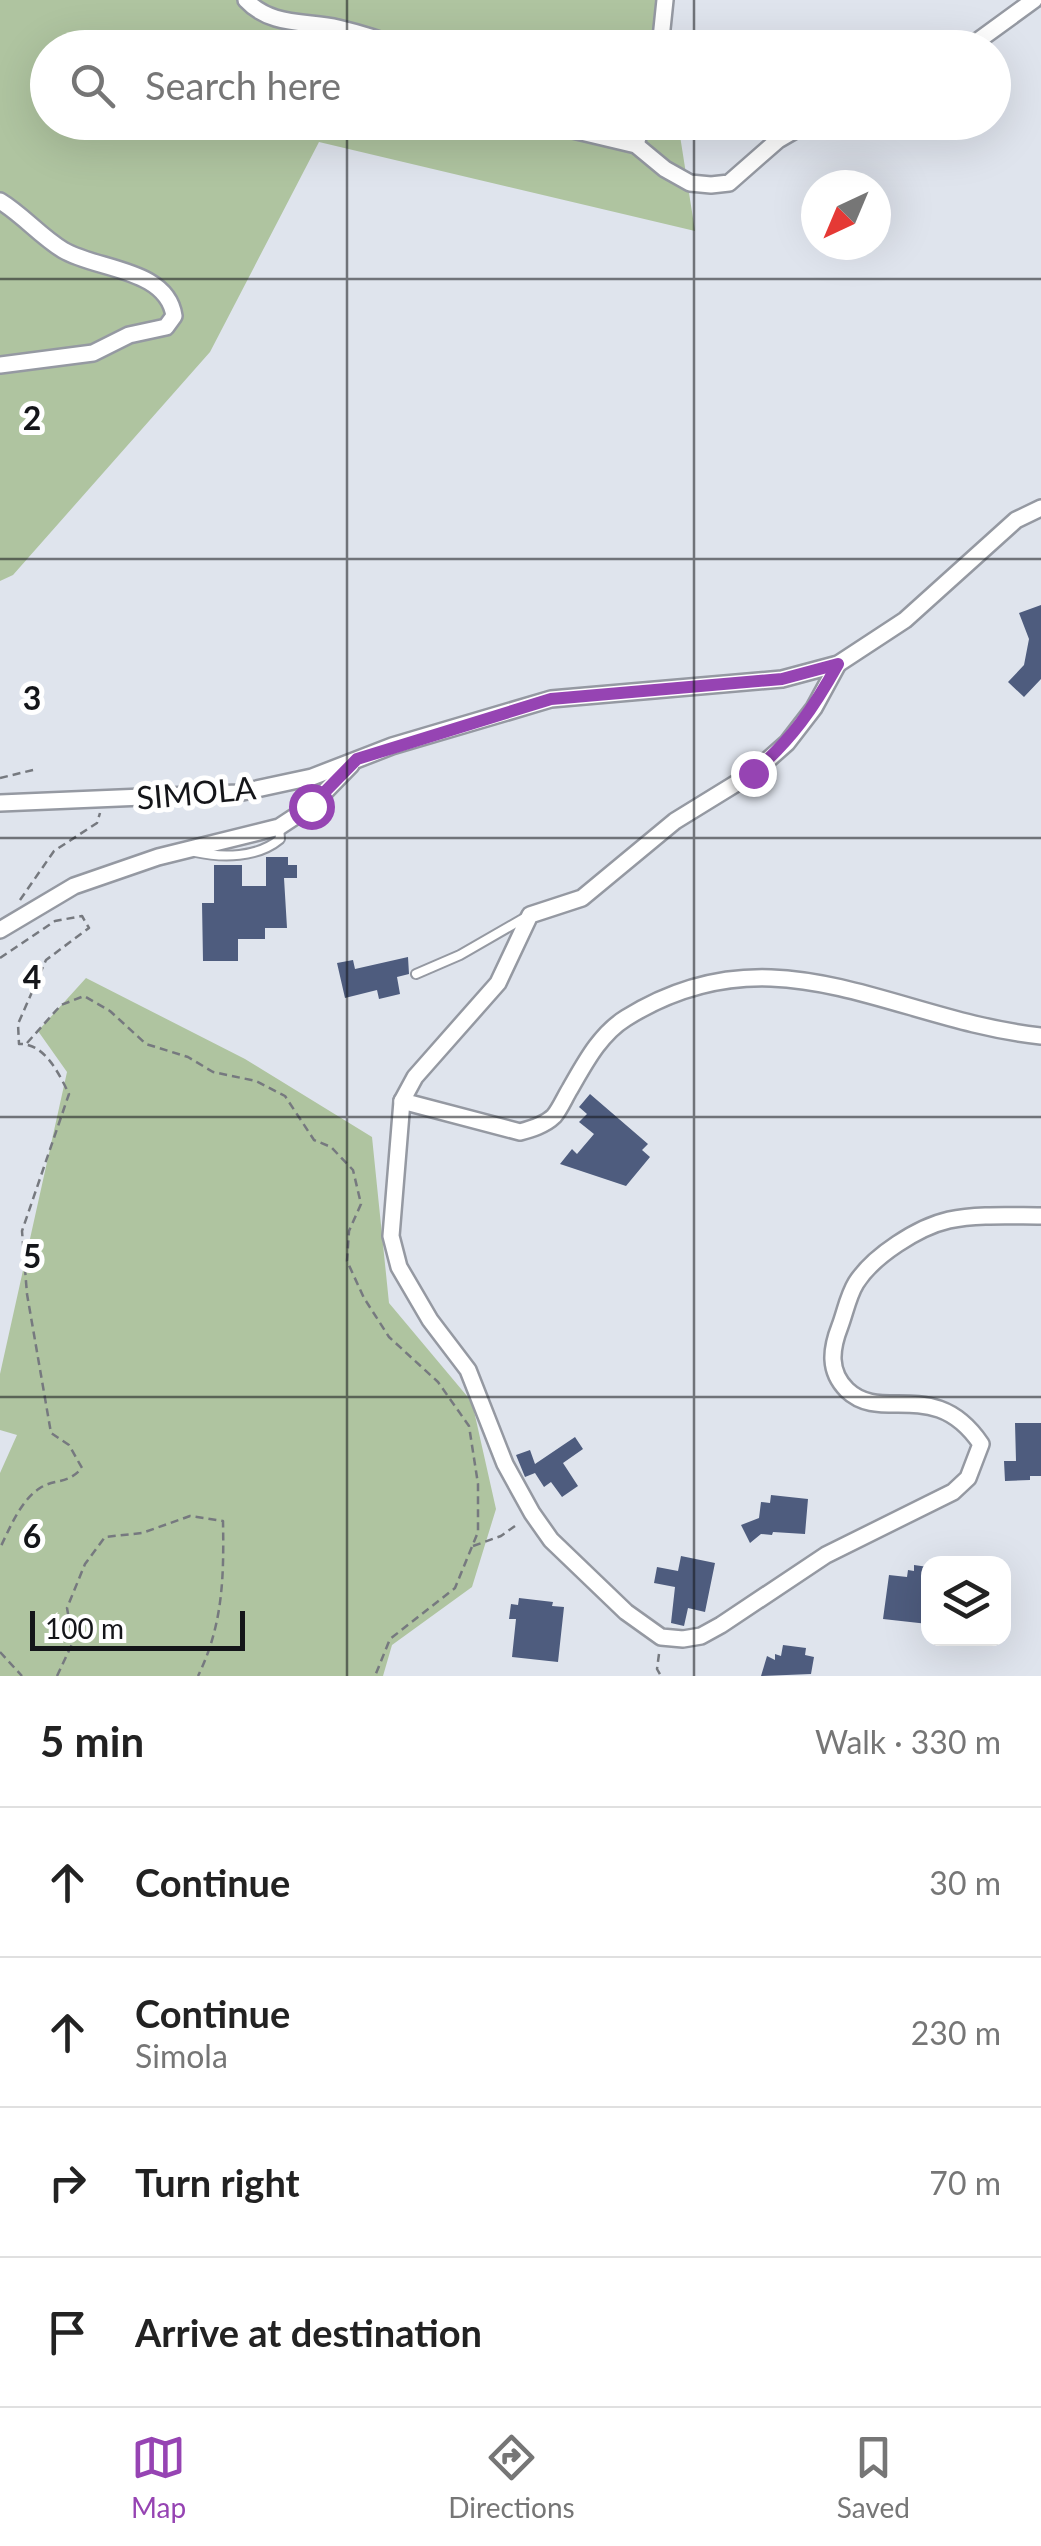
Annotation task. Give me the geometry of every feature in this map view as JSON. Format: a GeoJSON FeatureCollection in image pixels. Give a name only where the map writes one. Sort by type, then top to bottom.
{"type":"FeatureCollection","features":[{"type":"Feature","properties":{"kind":"street"},"geometry":{"type":"LineString","coordinates":[[246,0],[257,12],[278,20],[343,30]]}},
{"type":"Feature","properties":{"kind":"street"},"geometry":{"type":"LineString","coordinates":[[662,30],[665,0]]}},
{"type":"Feature","properties":{"kind":"street"},"geometry":{"type":"LineString","coordinates":[[993,30],[1034,0]]}},
{"type":"Feature","properties":{"kind":"street"},"geometry":{"type":"LineString","coordinates":[[615,140],[636,145],[690,183],[711,185],[729,182],[778,140]]}},
{"type":"Feature","properties":{"kind":"street"},"geometry":{"type":"LineString","coordinates":[[636,145],[637,140]]}},
{"type":"Feature","properties":{"kind":"street"},"geometry":{"type":"LineString","coordinates":[[0,201],[75,257],[144,279],[173,306],[174,316],[166,327],[129,336],[107,348],[0,365]]}},
{"type":"Feature","properties":{"kind":"street","name":"SIMOLA"},"geometry":{"type":"LineString","coordinates":[[0,802],[238,794],[312,776],[551,699],[764,681],[838,664],[905,620],[1016,520],[1041,508]]}},
{"type":"Feature","properties":{"kind":"street"},"geometry":{"type":"LineString","coordinates":[[838,664],[814,708],[787,743],[753,773],[675,820],[582,898],[530,915],[498,983],[415,1078],[402,1101],[391,1236],[399,1267],[430,1320],[468,1370],[504,1464],[551,1540],[626,1612],[660,1637],[683,1639],[700,1636],[826,1555],[952,1492],[968,1478],[980,1444],[966,1422],[944,1410],[909,1402],[866,1402],[849,1392],[835,1376],[832,1347],[855,1284],[877,1258],[906,1239],[948,1220],[1041,1216]]}},
{"type":"Feature","properties":{"kind":"street"},"geometry":{"type":"LineString","coordinates":[[0,930],[74,886],[187,850],[279,828],[311,806],[357,759]]}},
{"type":"Feature","properties":{"kind":"street"},"geometry":{"type":"LineString","coordinates":[[402,1101],[508,1130],[536,1128],[554,1116],[612,1027],[656,1000],[704,982],[786,977],[848,988],[1006,1032],[1041,1036]]}},
{"type":"Feature","properties":{"kind":"lane"},"geometry":{"type":"LineString","coordinates":[[416,974],[530,915]]}},
{"type":"Feature","properties":{"kind":"path"},"geometry":{"type":"LineString","coordinates":[[0,778],[37,769]]}},
{"type":"Feature","properties":{"kind":"path"},"geometry":{"type":"LineString","coordinates":[[19,901],[54,851],[101,818],[97,809]]}},
{"type":"Feature","properties":{"kind":"path"},"geometry":{"type":"LineString","coordinates":[[0,958],[55,921],[82,916],[89,928],[46,960],[18,1024],[19,1044],[27,1043],[62,1005],[84,996],[110,1010],[146,1044],[188,1057],[213,1072],[256,1081],[285,1096],[314,1140],[332,1147],[354,1170],[361,1204],[348,1231],[347,1261],[364,1298],[389,1337],[438,1382],[469,1426],[478,1484],[478,1532],[455,1588],[390,1640],[375,1676]]}},
{"type":"Feature","properties":{"kind":"path"},"geometry":{"type":"LineString","coordinates":[[0,1548],[17,1514],[40,1488],[72,1479],[82,1468],[69,1445],[51,1433],[27,1294],[22,1231],[69,1094],[53,1062],[27,1043]]}},
{"type":"Feature","properties":{"kind":"path"},"geometry":{"type":"LineString","coordinates":[[472,1546],[501,1536],[532,1513]]}},
{"type":"Feature","properties":{"kind":"path"},"geometry":{"type":"LineString","coordinates":[[57,1676],[73,1642],[67,1608],[85,1564],[105,1537],[142,1532],[190,1516],[223,1520],[224,1574],[214,1643],[198,1676]]}},
{"type":"Feature","properties":{"kind":"path"},"geometry":{"type":"LineString","coordinates":[[660,1637],[657,1669],[661,1676]]}},
{"type":"Feature","properties":{"kind":"path"},"geometry":{"type":"LineString","coordinates":[[0,1652],[22,1676]]}},
{"type":"Feature","properties":{"kind":"green space"},"geometry":{"type":"Polygon","coordinates":[[[0,0],[659,0],[664,30],[30,30],[30,140],[681,140],[695,231],[319,142],[210,352],[13,575],[0,581],[0,0]]]}},
{"type":"Feature","properties":{"kind":"green space"},"geometry":{"type":"Polygon","coordinates":[[[86,978],[245,1059],[372,1137],[389,1303],[472,1402],[496,1509],[472,1587],[392,1645],[383,1676],[0,1676],[0,1473],[17,1435],[0,1430],[0,1374],[67,1072],[38,1031],[86,978]]]}},
{"type":"Feature","properties":{"kind":"building"},"geometry":{"type":"Polygon","coordinates":[[[1041,605],[1041,679],[1024,697],[1008,682],[1024,665],[1029,639],[1019,613],[1041,605]]]}},
{"type":"Feature","properties":{"kind":"building"},"geometry":{"type":"Polygon","coordinates":[[[266,857],[288,857],[288,865],[297,865],[297,878],[284,878],[287,928],[265,928],[265,939],[238,939],[238,961],[203,961],[202,903],[214,903],[214,865],[242,865],[242,886],[266,886],[266,857]]]}},
{"type":"Feature","properties":{"kind":"building"},"geometry":{"type":"Polygon","coordinates":[[[408,957],[409,974],[397,977],[400,994],[379,999],[377,990],[345,998],[337,963],[353,960],[355,969],[408,957]]]}},
{"type":"Feature","properties":{"kind":"building"},"geometry":{"type":"Polygon","coordinates":[[[590,1094],[648,1144],[642,1150],[650,1157],[626,1186],[560,1164],[572,1149],[577,1154],[594,1134],[579,1122],[587,1114],[579,1107],[590,1094]]]}},
{"type":"Feature","properties":{"kind":"building"},"geometry":{"type":"Polygon","coordinates":[[[1015,1423],[1041,1423],[1041,1476],[1005,1481],[1004,1461],[1016,1461],[1015,1423]]]}},
{"type":"Feature","properties":{"kind":"building"},"geometry":{"type":"Polygon","coordinates":[[[575,1437],[583,1449],[563,1463],[578,1486],[562,1497],[551,1482],[544,1487],[535,1473],[525,1477],[516,1455],[530,1450],[535,1464],[575,1437]]]}},
{"type":"Feature","properties":{"kind":"building"},"geometry":{"type":"Polygon","coordinates":[[[771,1495],[808,1499],[805,1534],[773,1532],[761,1534],[750,1543],[741,1525],[759,1518],[761,1502],[770,1503],[771,1495]]]}},
{"type":"Feature","properties":{"kind":"building"},"geometry":{"type":"Polygon","coordinates":[[[681,1556],[715,1563],[705,1612],[688,1608],[684,1626],[671,1623],[675,1587],[654,1583],[657,1567],[678,1571],[681,1556]]]}},
{"type":"Feature","properties":{"kind":"building"},"geometry":{"type":"Polygon","coordinates":[[[914,1565],[921,1566],[921,1623],[883,1619],[889,1575],[907,1577],[908,1570],[914,1571],[914,1565]]]}},
{"type":"Feature","properties":{"kind":"building"},"geometry":{"type":"Polygon","coordinates":[[[519,1598],[564,1607],[558,1662],[512,1657],[516,1619],[509,1619],[511,1604],[518,1605],[519,1598]]]}},
{"type":"Feature","properties":{"kind":"building"},"geometry":{"type":"Polygon","coordinates":[[[783,1645],[806,1648],[805,1655],[814,1657],[811,1674],[761,1676],[767,1656],[775,1660],[775,1654],[781,1656],[783,1645]]]}},
{"type":"Feature","properties":{"kind":"route"},"geometry":{"type":"LineString","coordinates":[[311,806],[357,759],[551,699],[782,679],[838,664],[814,708],[787,743],[753,773]]}}]}
